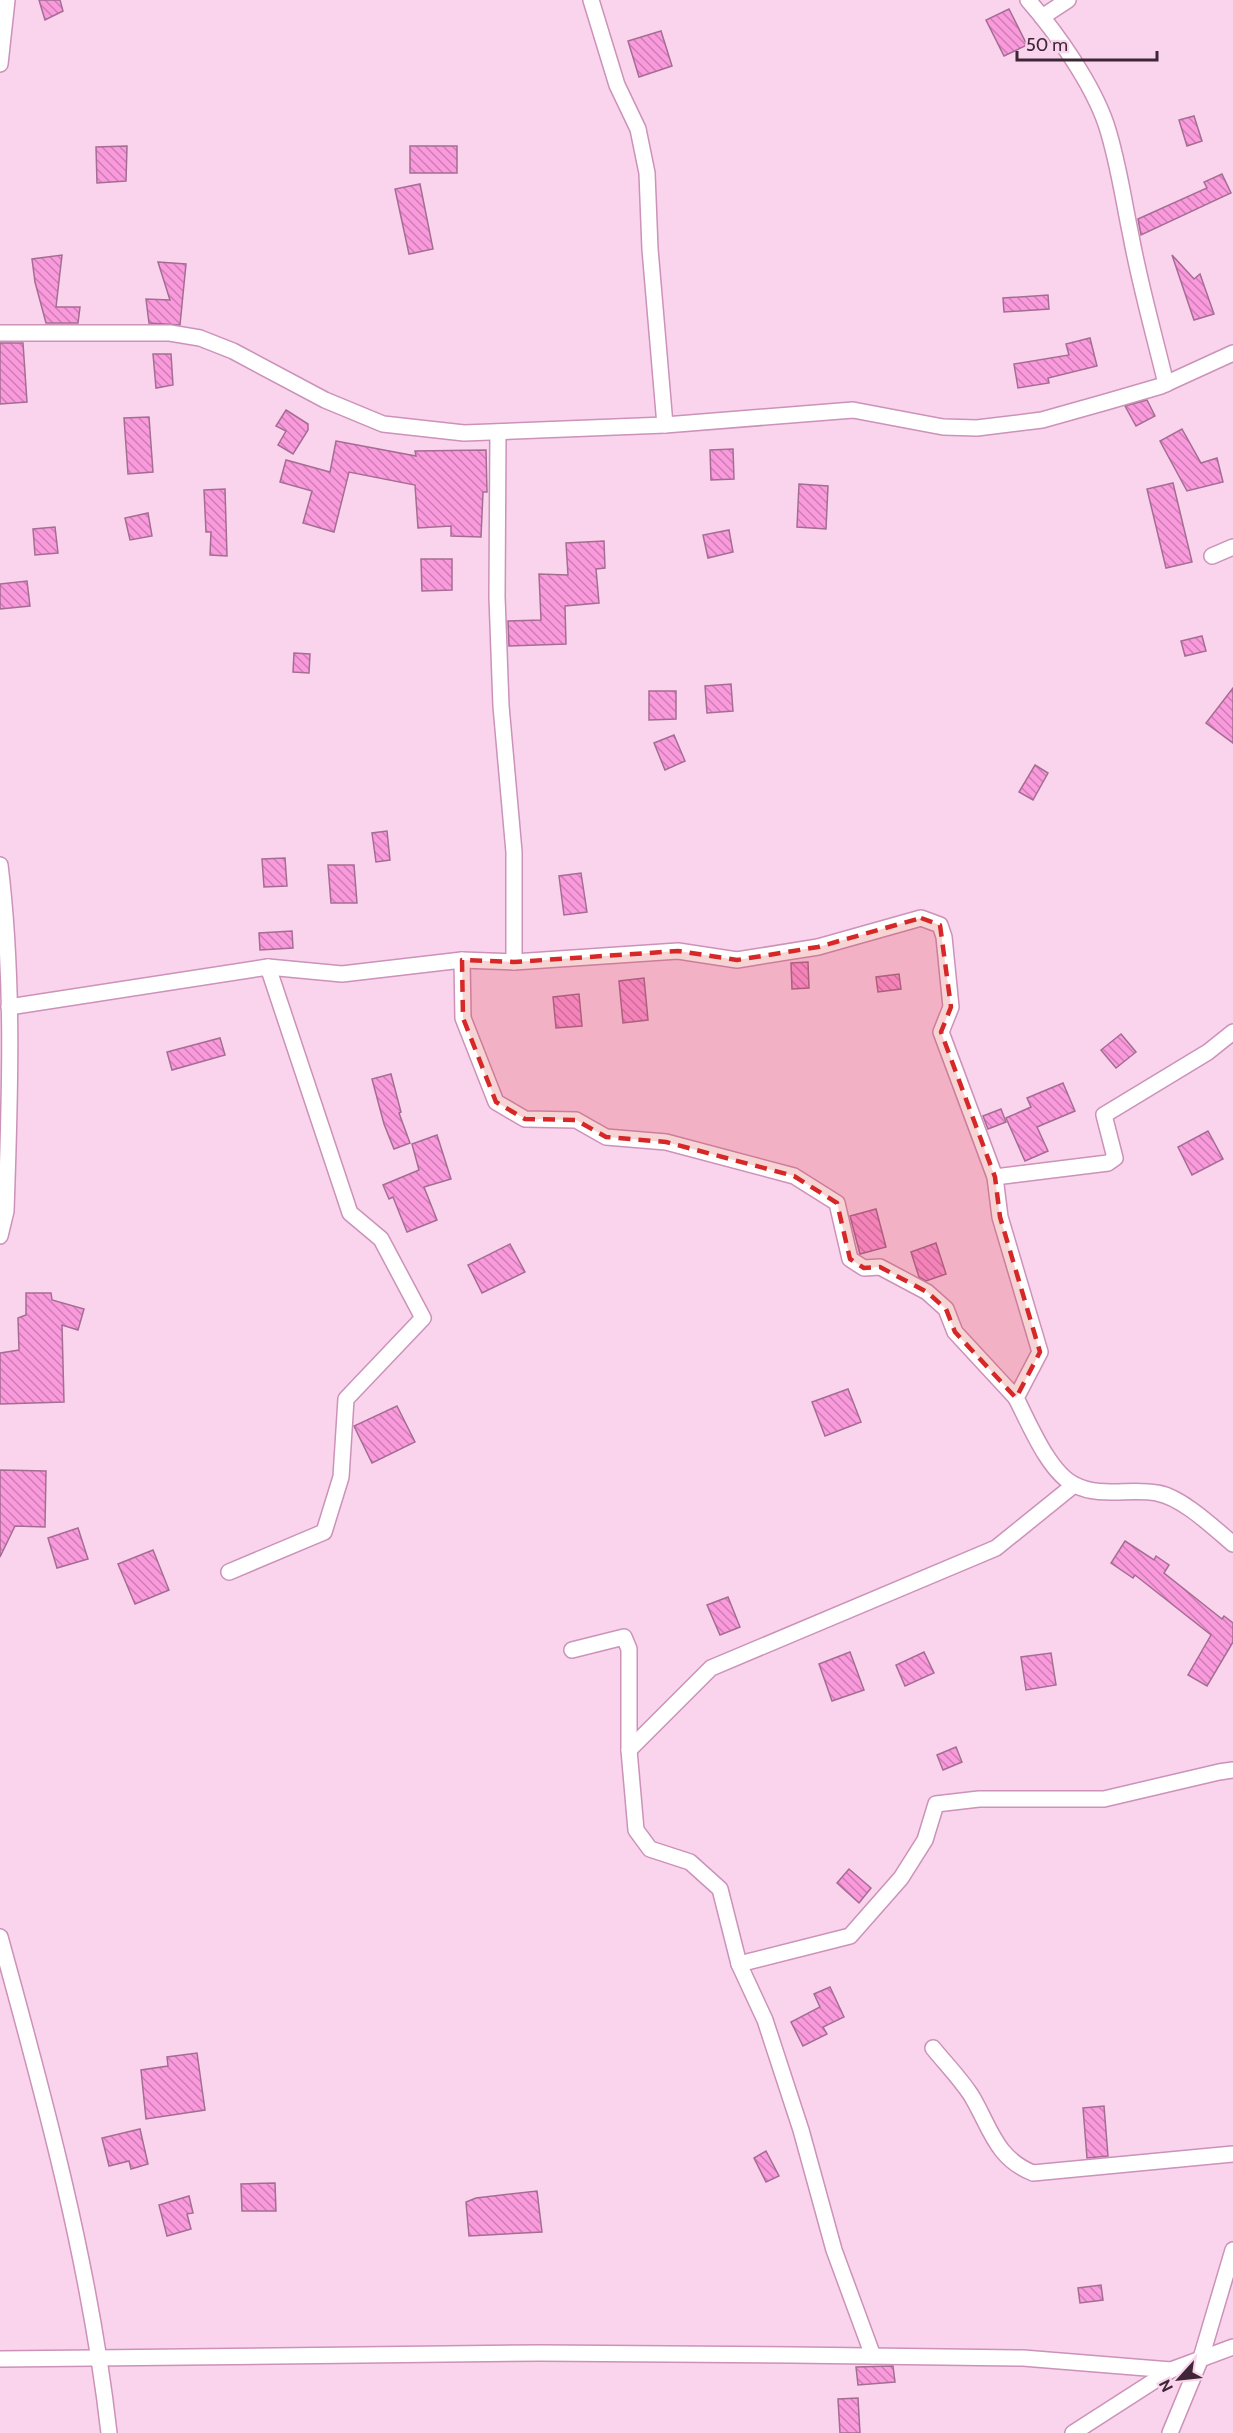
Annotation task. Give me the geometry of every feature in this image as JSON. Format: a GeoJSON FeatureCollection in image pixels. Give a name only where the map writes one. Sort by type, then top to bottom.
{"type":"FeatureCollection","features":[{"type":"Feature","properties":{"kind":"street"},"geometry":{"type":"LineString","coordinates":[[0,64],[7,0]]}},
{"type":"Feature","properties":{"kind":"street"},"geometry":{"type":"LineString","coordinates":[[591,0],[617,84],[638,129],[647,173],[650,249],[665,425]]}},
{"type":"Feature","properties":{"kind":"street"},"geometry":{"type":"LineString","coordinates":[[1028,0],[1091,90],[1106,123],[1120,174],[1131,237],[1166,384]]}},
{"type":"Feature","properties":{"kind":"street"},"geometry":{"type":"LineString","coordinates":[[1042,17],[1068,0]]}},
{"type":"Feature","properties":{"kind":"street"},"geometry":{"type":"LineString","coordinates":[[0,333],[170,333],[200,339],[233,351],[325,399],[383,424],[464,433],[665,425],[853,410],[943,427],[977,428],[1042,420],[1166,384],[1233,353]]}},
{"type":"Feature","properties":{"kind":"street"},"geometry":{"type":"LineString","coordinates":[[498,432],[497,597],[501,706],[514,852],[514,962]]}},
{"type":"Feature","properties":{"kind":"street"},"geometry":{"type":"LineString","coordinates":[[1212,556],[1233,547]]}},
{"type":"Feature","properties":{"kind":"street"},"geometry":{"type":"LineString","coordinates":[[0,865],[9,1007],[6,1211],[0,1236]]}},
{"type":"Feature","properties":{"kind":"street"},"geometry":{"type":"LineString","coordinates":[[9,1007],[268,967],[342,974],[462,960],[514,962],[678,951],[737,960],[818,947],[921,918],[940,925],[944,937],[951,1007],[941,1032],[995,1176],[1000,1217],[1040,1352],[1016,1398]]}},
{"type":"Feature","properties":{"kind":"street"},"geometry":{"type":"LineString","coordinates":[[462,960],[464,1018],[496,1102],[525,1119],[576,1120],[606,1137],[666,1142],[794,1176],[837,1203],[850,1259],[864,1268],[880,1267],[927,1292],[946,1309],[955,1332],[1016,1398],[1045,1453],[1061,1475],[1074,1485],[1097,1492],[1159,1493],[1192,1511],[1233,1544]]}},
{"type":"Feature","properties":{"kind":"street"},"geometry":{"type":"LineString","coordinates":[[229,1572],[324,1532],[341,1477],[346,1399],[423,1318],[381,1239],[350,1213],[268,967]]}},
{"type":"Feature","properties":{"kind":"street"},"geometry":{"type":"LineString","coordinates":[[995,1176],[1108,1163],[1115,1158],[1104,1115],[1208,1052],[1233,1032]]}},
{"type":"Feature","properties":{"kind":"street"},"geometry":{"type":"LineString","coordinates":[[629,1750],[711,1668],[996,1548],[1074,1485]]}},
{"type":"Feature","properties":{"kind":"street"},"geometry":{"type":"LineString","coordinates":[[572,1650],[624,1637],[628,1649],[629,1750],[636,1830],[650,1848],[690,1862],[720,1889],[739,1964],[765,2020],[801,2130],[834,2250],[873,2356]]}},
{"type":"Feature","properties":{"kind":"street"},"geometry":{"type":"LineString","coordinates":[[739,1964],[850,1936],[900,1878],[925,1840],[936,1804],[979,1799],[1104,1798],[1233,1770]]}},
{"type":"Feature","properties":{"kind":"street"},"geometry":{"type":"LineString","coordinates":[[0,1937],[48,2109],[101,2360],[109,2433]]}},
{"type":"Feature","properties":{"kind":"street"},"geometry":{"type":"LineString","coordinates":[[933,2048],[970,2095],[997,2146],[1023,2169],[1033,2173],[1233,2154]]}},
{"type":"Feature","properties":{"kind":"street"},"geometry":{"type":"LineString","coordinates":[[1170,2433],[1201,2358],[1233,2250]]}},
{"type":"Feature","properties":{"kind":"street"},"geometry":{"type":"LineString","coordinates":[[1073,2433],[1170,2370],[1233,2347]]}},
{"type":"Feature","properties":{"kind":"street"},"geometry":{"type":"LineString","coordinates":[[0,2359],[101,2360],[540,2353],[873,2356],[1023,2358],[1170,2370]]}},
{"type":"Feature","properties":{"kind":"street"},"geometry":{"type":"LineString","coordinates":[[1180,2409],[1183,2433]]}},
{"type":"Feature","properties":{"kind":"highlighted area"},"geometry":{"type":"Polygon","coordinates":[[[921,918],[940,925],[951,1007],[941,1032],[995,1177],[1000,1217],[1040,1352],[1016,1398],[955,1332],[946,1309],[927,1292],[880,1267],[864,1268],[850,1259],[837,1203],[794,1176],[666,1142],[606,1137],[576,1120],[525,1119],[496,1102],[463,1018],[462,960],[514,962],[678,951],[737,960],[818,947],[921,918]]]}},
{"type":"Feature","properties":{"kind":"building"},"geometry":{"type":"Polygon","coordinates":[[[39,0],[60,0],[63,11],[45,20],[39,0]]]}},
{"type":"Feature","properties":{"kind":"building"},"geometry":{"type":"Polygon","coordinates":[[[1009,9],[1027,45],[1004,56],[986,20],[1009,9]]]}},
{"type":"Feature","properties":{"kind":"building"},"geometry":{"type":"Polygon","coordinates":[[[661,31],[672,66],[639,77],[628,41],[661,31]]]}},
{"type":"Feature","properties":{"kind":"building"},"geometry":{"type":"Polygon","coordinates":[[[1194,116],[1202,141],[1187,146],[1179,120],[1194,116]]]}},
{"type":"Feature","properties":{"kind":"building"},"geometry":{"type":"Polygon","coordinates":[[[127,146],[126,181],[97,183],[96,147],[127,146]]]}},
{"type":"Feature","properties":{"kind":"building"},"geometry":{"type":"Polygon","coordinates":[[[410,146],[457,146],[457,173],[410,173],[410,146]]]}},
{"type":"Feature","properties":{"kind":"building"},"geometry":{"type":"Polygon","coordinates":[[[1222,174],[1231,193],[1141,235],[1138,219],[1207,188],[1204,182],[1222,174]]]}},
{"type":"Feature","properties":{"kind":"building"},"geometry":{"type":"Polygon","coordinates":[[[420,184],[433,249],[409,254],[395,189],[420,184]]]}},
{"type":"Feature","properties":{"kind":"building"},"geometry":{"type":"Polygon","coordinates":[[[62,255],[56,307],[80,307],[78,323],[46,323],[35,282],[32,259],[62,255]]]}},
{"type":"Feature","properties":{"kind":"building"},"geometry":{"type":"Polygon","coordinates":[[[1172,255],[1194,279],[1200,274],[1214,314],[1194,320],[1172,255]]]}},
{"type":"Feature","properties":{"kind":"building"},"geometry":{"type":"Polygon","coordinates":[[[158,262],[186,264],[180,325],[149,323],[146,299],[170,300],[158,262]]]}},
{"type":"Feature","properties":{"kind":"building"},"geometry":{"type":"Polygon","coordinates":[[[1048,295],[1049,309],[1004,312],[1003,298],[1048,295]]]}},
{"type":"Feature","properties":{"kind":"building"},"geometry":{"type":"Polygon","coordinates":[[[1090,338],[1097,366],[1048,378],[1049,383],[1018,388],[1014,364],[1069,355],[1066,344],[1090,338]]]}},
{"type":"Feature","properties":{"kind":"building"},"geometry":{"type":"Polygon","coordinates":[[[0,343],[23,343],[27,402],[0,404],[0,343]]]}},
{"type":"Feature","properties":{"kind":"building"},"geometry":{"type":"Polygon","coordinates":[[[153,354],[171,354],[173,385],[156,388],[153,354]]]}},
{"type":"Feature","properties":{"kind":"building"},"geometry":{"type":"Polygon","coordinates":[[[1147,400],[1155,416],[1136,426],[1125,406],[1147,400]]]}},
{"type":"Feature","properties":{"kind":"building"},"geometry":{"type":"Polygon","coordinates":[[[286,410],[308,424],[308,430],[293,454],[278,445],[286,431],[276,426],[286,410]]]}},
{"type":"Feature","properties":{"kind":"building"},"geometry":{"type":"Polygon","coordinates":[[[149,417],[153,472],[128,474],[124,418],[149,417]]]}},
{"type":"Feature","properties":{"kind":"building"},"geometry":{"type":"Polygon","coordinates":[[[1182,429],[1201,463],[1217,458],[1223,482],[1187,491],[1160,441],[1182,429]]]}},
{"type":"Feature","properties":{"kind":"building"},"geometry":{"type":"Polygon","coordinates":[[[336,441],[416,456],[415,451],[486,450],[487,492],[483,492],[481,537],[451,536],[451,526],[418,528],[415,485],[349,472],[334,532],[303,523],[312,491],[280,482],[286,460],[330,472],[336,441]]]}},
{"type":"Feature","properties":{"kind":"building"},"geometry":{"type":"Polygon","coordinates":[[[733,449],[734,479],[711,480],[710,450],[733,449]]]}},
{"type":"Feature","properties":{"kind":"building"},"geometry":{"type":"Polygon","coordinates":[[[1173,483],[1192,562],[1166,568],[1147,489],[1173,483]]]}},
{"type":"Feature","properties":{"kind":"building"},"geometry":{"type":"Polygon","coordinates":[[[799,484],[828,486],[826,529],[797,527],[799,484]]]}},
{"type":"Feature","properties":{"kind":"building"},"geometry":{"type":"Polygon","coordinates":[[[225,489],[227,556],[210,555],[211,532],[206,532],[204,490],[225,489]]]}},
{"type":"Feature","properties":{"kind":"building"},"geometry":{"type":"Polygon","coordinates":[[[148,513],[152,536],[130,540],[125,518],[148,513]]]}},
{"type":"Feature","properties":{"kind":"building"},"geometry":{"type":"Polygon","coordinates":[[[55,527],[58,553],[35,555],[33,529],[55,527]]]}},
{"type":"Feature","properties":{"kind":"building"},"geometry":{"type":"Polygon","coordinates":[[[729,530],[733,552],[708,558],[703,535],[729,530]]]}},
{"type":"Feature","properties":{"kind":"building"},"geometry":{"type":"Polygon","coordinates":[[[604,541],[605,568],[596,569],[599,603],[565,606],[566,644],[509,646],[508,621],[541,620],[539,574],[568,575],[566,543],[604,541]]]}},
{"type":"Feature","properties":{"kind":"building"},"geometry":{"type":"Polygon","coordinates":[[[421,559],[452,559],[452,590],[422,591],[421,559]]]}},
{"type":"Feature","properties":{"kind":"building"},"geometry":{"type":"Polygon","coordinates":[[[27,581],[30,606],[0,609],[0,584],[27,581]]]}},
{"type":"Feature","properties":{"kind":"building"},"geometry":{"type":"Polygon","coordinates":[[[1202,636],[1206,651],[1185,656],[1181,641],[1202,636]]]}},
{"type":"Feature","properties":{"kind":"building"},"geometry":{"type":"Polygon","coordinates":[[[294,653],[310,654],[309,673],[293,672],[294,653]]]}},
{"type":"Feature","properties":{"kind":"building"},"geometry":{"type":"Polygon","coordinates":[[[731,684],[733,711],[707,713],[705,686],[731,684]]]}},
{"type":"Feature","properties":{"kind":"building"},"geometry":{"type":"Polygon","coordinates":[[[1233,688],[1233,743],[1206,723],[1233,688]]]}},
{"type":"Feature","properties":{"kind":"building"},"geometry":{"type":"Polygon","coordinates":[[[649,691],[676,691],[676,719],[649,720],[649,691]]]}},
{"type":"Feature","properties":{"kind":"building"},"geometry":{"type":"Polygon","coordinates":[[[674,735],[685,761],[665,770],[654,743],[674,735]]]}},
{"type":"Feature","properties":{"kind":"building"},"geometry":{"type":"Polygon","coordinates":[[[1035,765],[1048,773],[1033,800],[1019,792],[1035,765]]]}},
{"type":"Feature","properties":{"kind":"building"},"geometry":{"type":"Polygon","coordinates":[[[387,831],[390,860],[376,862],[372,833],[387,831]]]}},
{"type":"Feature","properties":{"kind":"building"},"geometry":{"type":"Polygon","coordinates":[[[285,858],[287,886],[264,887],[262,859],[285,858]]]}},
{"type":"Feature","properties":{"kind":"building"},"geometry":{"type":"Polygon","coordinates":[[[328,865],[354,865],[357,903],[331,903],[328,865]]]}},
{"type":"Feature","properties":{"kind":"building"},"geometry":{"type":"Polygon","coordinates":[[[581,873],[587,912],[564,915],[559,876],[581,873]]]}},
{"type":"Feature","properties":{"kind":"building"},"geometry":{"type":"Polygon","coordinates":[[[292,931],[293,948],[260,950],[259,933],[292,931]]]}},
{"type":"Feature","properties":{"kind":"building"},"geometry":{"type":"Polygon","coordinates":[[[808,962],[809,988],[792,989],[791,963],[808,962]]]}},
{"type":"Feature","properties":{"kind":"building"},"geometry":{"type":"Polygon","coordinates":[[[899,974],[901,989],[878,992],[876,977],[899,974]]]}},
{"type":"Feature","properties":{"kind":"building"},"geometry":{"type":"Polygon","coordinates":[[[644,978],[648,1020],[623,1023],[619,981],[644,978]]]}},
{"type":"Feature","properties":{"kind":"building"},"geometry":{"type":"Polygon","coordinates":[[[579,994],[582,1026],[556,1028],[553,997],[579,994]]]}},
{"type":"Feature","properties":{"kind":"building"},"geometry":{"type":"Polygon","coordinates":[[[1121,1034],[1136,1052],[1116,1068],[1101,1050],[1121,1034]]]}},
{"type":"Feature","properties":{"kind":"building"},"geometry":{"type":"Polygon","coordinates":[[[220,1038],[225,1055],[172,1070],[167,1052],[220,1038]]]}},
{"type":"Feature","properties":{"kind":"building"},"geometry":{"type":"Polygon","coordinates":[[[391,1074],[401,1112],[399,1113],[410,1143],[394,1149],[384,1124],[372,1079],[391,1074]]]}},
{"type":"Feature","properties":{"kind":"building"},"geometry":{"type":"Polygon","coordinates":[[[1063,1083],[1075,1111],[1037,1127],[1048,1151],[1025,1161],[1006,1118],[1031,1107],[1027,1098],[1063,1083]]]}},
{"type":"Feature","properties":{"kind":"building"},"geometry":{"type":"Polygon","coordinates":[[[1001,1109],[1006,1122],[988,1129],[983,1116],[1001,1109]]]}},
{"type":"Feature","properties":{"kind":"building"},"geometry":{"type":"Polygon","coordinates":[[[1208,1131],[1223,1159],[1192,1175],[1178,1147],[1208,1131]]]}},
{"type":"Feature","properties":{"kind":"building"},"geometry":{"type":"Polygon","coordinates":[[[437,1135],[451,1179],[424,1187],[437,1220],[407,1232],[393,1197],[389,1199],[383,1185],[419,1170],[412,1144],[437,1135]]]}},
{"type":"Feature","properties":{"kind":"building"},"geometry":{"type":"Polygon","coordinates":[[[876,1209],[886,1247],[860,1254],[850,1216],[876,1209]]]}},
{"type":"Feature","properties":{"kind":"building"},"geometry":{"type":"Polygon","coordinates":[[[936,1243],[946,1274],[926,1281],[919,1277],[911,1252],[936,1243]]]}},
{"type":"Feature","properties":{"kind":"building"},"geometry":{"type":"Polygon","coordinates":[[[510,1244],[525,1272],[482,1293],[468,1265],[510,1244]]]}},
{"type":"Feature","properties":{"kind":"building"},"geometry":{"type":"Polygon","coordinates":[[[26,1293],[51,1293],[52,1300],[84,1309],[78,1330],[62,1325],[64,1402],[0,1404],[0,1353],[19,1350],[18,1318],[26,1315],[26,1293]]]}},
{"type":"Feature","properties":{"kind":"building"},"geometry":{"type":"Polygon","coordinates":[[[848,1389],[861,1422],[825,1436],[812,1402],[848,1389]]]}},
{"type":"Feature","properties":{"kind":"building"},"geometry":{"type":"Polygon","coordinates":[[[397,1406],[415,1442],[372,1463],[354,1426],[397,1406]]]}},
{"type":"Feature","properties":{"kind":"building"},"geometry":{"type":"Polygon","coordinates":[[[0,1470],[46,1471],[45,1527],[15,1526],[0,1557],[0,1470]]]}},
{"type":"Feature","properties":{"kind":"building"},"geometry":{"type":"Polygon","coordinates":[[[78,1528],[88,1559],[57,1568],[48,1538],[78,1528]]]}},
{"type":"Feature","properties":{"kind":"building"},"geometry":{"type":"Polygon","coordinates":[[[1125,1541],[1154,1560],[1156,1556],[1169,1565],[1164,1573],[1222,1619],[1224,1616],[1233,1623],[1233,1642],[1207,1686],[1188,1675],[1211,1635],[1135,1575],[1133,1578],[1111,1563],[1125,1541]]]}},
{"type":"Feature","properties":{"kind":"building"},"geometry":{"type":"Polygon","coordinates":[[[153,1550],[169,1590],[135,1604],[118,1564],[153,1550]]]}},
{"type":"Feature","properties":{"kind":"building"},"geometry":{"type":"Polygon","coordinates":[[[728,1597],[740,1627],[720,1635],[707,1605],[728,1597]]]}},
{"type":"Feature","properties":{"kind":"building"},"geometry":{"type":"Polygon","coordinates":[[[850,1652],[864,1690],[832,1701],[819,1664],[850,1652]]]}},
{"type":"Feature","properties":{"kind":"building"},"geometry":{"type":"Polygon","coordinates":[[[924,1652],[934,1673],[905,1686],[896,1665],[924,1652]]]}},
{"type":"Feature","properties":{"kind":"building"},"geometry":{"type":"Polygon","coordinates":[[[1051,1653],[1056,1685],[1026,1690],[1021,1657],[1051,1653]]]}},
{"type":"Feature","properties":{"kind":"building"},"geometry":{"type":"Polygon","coordinates":[[[956,1747],[962,1762],[943,1770],[937,1755],[956,1747]]]}},
{"type":"Feature","properties":{"kind":"building"},"geometry":{"type":"Polygon","coordinates":[[[849,1869],[871,1888],[859,1903],[837,1883],[849,1869]]]}},
{"type":"Feature","properties":{"kind":"building"},"geometry":{"type":"Polygon","coordinates":[[[830,1987],[844,2017],[823,2027],[827,2034],[803,2046],[791,2022],[820,2007],[814,1994],[830,1987]]]}},
{"type":"Feature","properties":{"kind":"building"},"geometry":{"type":"Polygon","coordinates":[[[197,2053],[205,2110],[146,2119],[141,2070],[168,2066],[167,2057],[197,2053]]]}},
{"type":"Feature","properties":{"kind":"building"},"geometry":{"type":"Polygon","coordinates":[[[1104,2106],[1108,2156],[1087,2158],[1083,2108],[1104,2106]]]}},
{"type":"Feature","properties":{"kind":"building"},"geometry":{"type":"Polygon","coordinates":[[[140,2129],[148,2164],[131,2169],[129,2161],[109,2166],[102,2138],[140,2129]]]}},
{"type":"Feature","properties":{"kind":"building"},"geometry":{"type":"Polygon","coordinates":[[[766,2151],[779,2176],[766,2182],[754,2158],[766,2151]]]}},
{"type":"Feature","properties":{"kind":"building"},"geometry":{"type":"Polygon","coordinates":[[[275,2183],[276,2211],[242,2211],[241,2184],[275,2183]]]}},
{"type":"Feature","properties":{"kind":"building"},"geometry":{"type":"Polygon","coordinates":[[[537,2191],[542,2232],[469,2236],[466,2202],[476,2198],[537,2191]]]}},
{"type":"Feature","properties":{"kind":"building"},"geometry":{"type":"Polygon","coordinates":[[[189,2196],[193,2213],[187,2214],[191,2229],[167,2236],[159,2205],[189,2196]]]}},
{"type":"Feature","properties":{"kind":"building"},"geometry":{"type":"Polygon","coordinates":[[[1101,2285],[1103,2300],[1080,2303],[1078,2288],[1101,2285]]]}},
{"type":"Feature","properties":{"kind":"building"},"geometry":{"type":"Polygon","coordinates":[[[893,2366],[895,2382],[858,2385],[856,2367],[893,2366]]]}},
{"type":"Feature","properties":{"kind":"building"},"geometry":{"type":"Polygon","coordinates":[[[858,2398],[860,2433],[840,2433],[838,2399],[858,2398]]]}}]}
